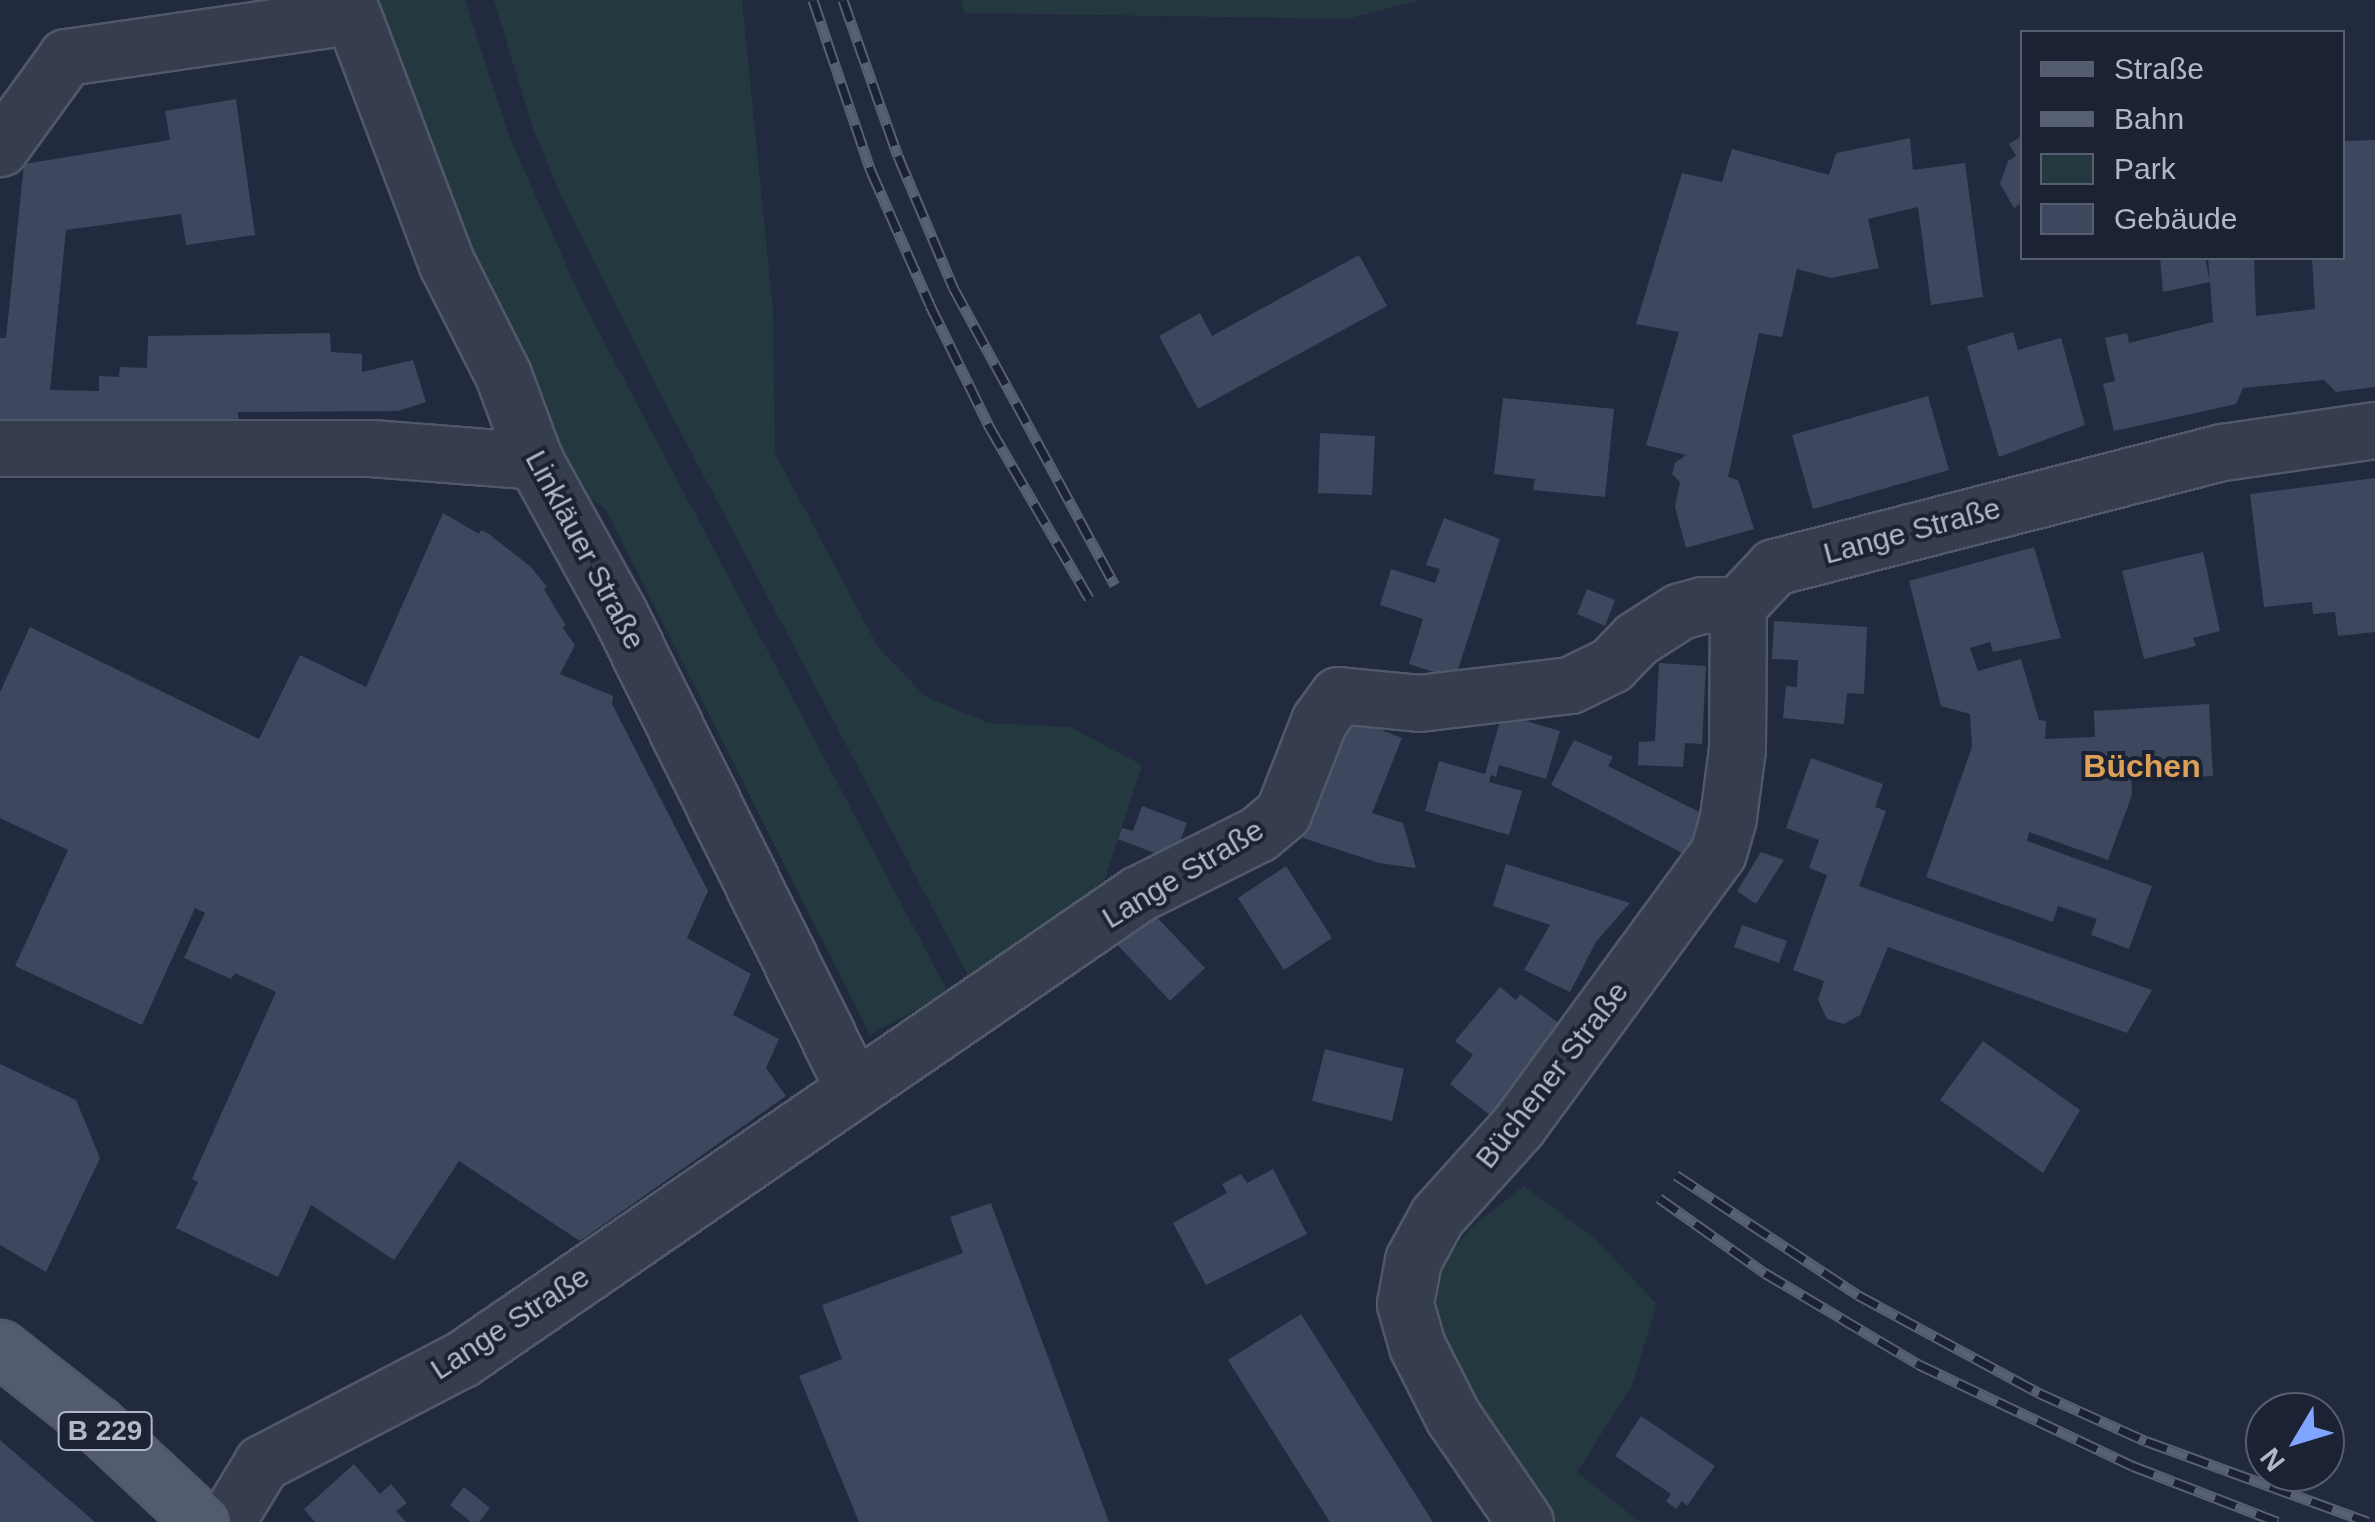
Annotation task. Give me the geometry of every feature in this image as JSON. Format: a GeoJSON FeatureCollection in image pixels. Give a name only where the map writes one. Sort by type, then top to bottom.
{"type":"FeatureCollection","features":[{"type":"Feature","properties":{"kind":"main road","name":"B 229"},"geometry":{"type":"LineString","coordinates":[[0,1348],[98,1425],[202,1522]]}},
{"type":"Feature","properties":{"kind":"street"},"geometry":{"type":"LineString","coordinates":[[0,148],[66,56],[349,8]]}},
{"type":"Feature","properties":{"kind":"street","name":"Linkläuer Straße"},"geometry":{"type":"LineString","coordinates":[[349,8],[446,262],[503,375],[535,461],[619,612],[853,1087]]}},
{"type":"Feature","properties":{"kind":"street","name":"Lange Straße"},"geometry":{"type":"LineString","coordinates":[[226,1522],[262,1462],[462,1359],[1138,894],[1258,834],[1282,813],[1319,722],[1338,694],[1419,703],[1570,686],[1611,665],[1658,625],[1702,604],[1738,605],[1774,567],[2222,452],[2375,430]]}},
{"type":"Feature","properties":{"kind":"street"},"geometry":{"type":"LineString","coordinates":[[0,448],[371,448],[535,461]]}},
{"type":"Feature","properties":{"kind":"street","name":"Büchener Straße"},"geometry":{"type":"LineString","coordinates":[[1525,1522],[1453,1417],[1416,1346],[1404,1304],[1413,1260],[1436,1216],[1518,1126],[1718,853],[1728,817],[1737,749],[1738,605]]}},
{"type":"Feature","properties":{"kind":"green space"},"geometry":{"type":"Polygon","coordinates":[[[374,0],[465,0],[509,136],[580,296],[948,992],[870,1035],[606,510],[583,492],[531,394],[426,146],[374,0]]]}},
{"type":"Feature","properties":{"kind":"green space"},"geometry":{"type":"Polygon","coordinates":[[[494,0],[742,0],[773,311],[775,453],[878,647],[926,697],[989,723],[1070,727],[1142,765],[1101,891],[968,975],[662,397],[559,191],[533,129],[494,0]]]}},
{"type":"Feature","properties":{"kind":"green space"},"geometry":{"type":"Polygon","coordinates":[[[961,0],[1420,0],[1347,19],[965,13],[961,0]]]}},
{"type":"Feature","properties":{"kind":"green space"},"geometry":{"type":"Polygon","coordinates":[[[1524,1186],[1593,1237],[1657,1304],[1632,1386],[1577,1472],[1640,1522],[1556,1522],[1482,1416],[1443,1337],[1437,1305],[1442,1266],[1469,1229],[1524,1186]]]}},
{"type":"Feature","properties":{"kind":"building"},"geometry":{"type":"Polygon","coordinates":[[[236,99],[255,235],[186,245],[181,214],[66,230],[50,390],[99,391],[99,376],[119,377],[120,367],[147,368],[148,336],[330,333],[331,352],[362,354],[362,372],[413,360],[426,402],[398,411],[238,412],[238,423],[0,421],[0,338],[6,338],[24,164],[170,140],[165,111],[236,99]]]}},
{"type":"Feature","properties":{"kind":"building"},"geometry":{"type":"Polygon","coordinates":[[[2020,137],[2020,204],[2014,208],[2000,184],[2008,161],[2016,156],[2009,144],[2020,137]]]}},
{"type":"Feature","properties":{"kind":"building"},"geometry":{"type":"Polygon","coordinates":[[[1910,138],[1913,170],[1965,163],[1983,297],[1931,305],[1918,207],[1868,219],[1879,268],[1831,278],[1797,269],[1782,337],[1759,333],[1728,477],[1738,480],[1754,529],[1686,548],[1675,507],[1680,482],[1672,474],[1675,463],[1686,455],[1646,445],[1679,332],[1636,324],[1682,173],[1722,182],[1732,149],[1829,175],[1836,153],[1910,138]]]}},
{"type":"Feature","properties":{"kind":"building"},"geometry":{"type":"Polygon","coordinates":[[[2375,140],[2375,387],[2336,392],[2324,380],[2243,388],[2236,404],[2114,431],[2103,384],[2115,381],[2105,338],[2127,333],[2129,343],[2213,322],[2208,260],[2254,260],[2256,316],[2315,309],[2312,260],[2345,260],[2345,141],[2375,140]]]}},
{"type":"Feature","properties":{"kind":"building"},"geometry":{"type":"Polygon","coordinates":[[[1359,255],[1387,306],[1198,409],[1159,336],[1200,313],[1212,336],[1359,255]]]}},
{"type":"Feature","properties":{"kind":"building"},"geometry":{"type":"Polygon","coordinates":[[[2160,260],[2205,260],[2210,282],[2163,292],[2160,260]]]}},
{"type":"Feature","properties":{"kind":"building"},"geometry":{"type":"Polygon","coordinates":[[[2013,332],[2018,350],[2061,338],[2085,425],[1999,457],[1967,346],[2013,332]]]}},
{"type":"Feature","properties":{"kind":"building"},"geometry":{"type":"Polygon","coordinates":[[[1928,396],[1949,470],[1813,509],[1792,435],[1928,396]]]}},
{"type":"Feature","properties":{"kind":"building"},"geometry":{"type":"Polygon","coordinates":[[[1503,398],[1614,409],[1605,497],[1533,490],[1535,479],[1494,474],[1503,398]]]}},
{"type":"Feature","properties":{"kind":"building"},"geometry":{"type":"Polygon","coordinates":[[[1320,433],[1375,436],[1372,495],[1318,493],[1320,433]]]}},
{"type":"Feature","properties":{"kind":"building"},"geometry":{"type":"Polygon","coordinates":[[[2375,478],[2375,632],[2338,636],[2335,612],[2313,614],[2312,602],[2264,607],[2250,494],[2375,478]]]}},
{"type":"Feature","properties":{"kind":"building"},"geometry":{"type":"Polygon","coordinates":[[[443,513],[479,534],[481,530],[489,534],[531,567],[547,587],[544,589],[566,626],[562,627],[575,645],[560,674],[613,696],[612,704],[708,891],[687,938],[751,974],[733,1015],[779,1039],[766,1068],[786,1096],[580,1241],[459,1161],[394,1260],[311,1205],[278,1277],[176,1228],[198,1182],[192,1179],[276,992],[235,973],[231,979],[184,958],[205,913],[195,908],[142,1025],[15,966],[68,850],[0,818],[0,692],[30,627],[259,739],[300,655],[366,687],[443,513]]]}},
{"type":"Feature","properties":{"kind":"building"},"geometry":{"type":"Polygon","coordinates":[[[1444,518],[1500,539],[1455,679],[1409,664],[1423,619],[1380,605],[1391,569],[1435,583],[1440,569],[1426,565],[1444,518]]]}},
{"type":"Feature","properties":{"kind":"building"},"geometry":{"type":"Polygon","coordinates":[[[2034,547],[2061,638],[1993,652],[1990,642],[1970,648],[1978,671],[2021,659],[2039,720],[2046,721],[2045,739],[2095,737],[2094,711],[2209,704],[2213,776],[2162,778],[2162,772],[2131,773],[2132,795],[2108,860],[2029,832],[2027,841],[2152,886],[2129,949],[2091,935],[2097,919],[2058,906],[2053,922],[1926,877],[1972,747],[1970,714],[1941,706],[1909,581],[2034,547]]]}},
{"type":"Feature","properties":{"kind":"building"},"geometry":{"type":"Polygon","coordinates":[[[2203,552],[2220,631],[2193,638],[2196,646],[2144,659],[2122,571],[2203,552]]]}},
{"type":"Feature","properties":{"kind":"building"},"geometry":{"type":"Polygon","coordinates":[[[1587,589],[1615,600],[1605,626],[1577,614],[1587,589]]]}},
{"type":"Feature","properties":{"kind":"building"},"geometry":{"type":"Polygon","coordinates":[[[1774,621],[1867,627],[1864,694],[1847,693],[1844,724],[1783,718],[1786,686],[1797,687],[1798,660],[1772,659],[1774,621]]]}},
{"type":"Feature","properties":{"kind":"building"},"geometry":{"type":"Polygon","coordinates":[[[1659,663],[1706,666],[1702,744],[1685,743],[1683,767],[1638,765],[1639,742],[1655,741],[1659,663]]]}},
{"type":"Feature","properties":{"kind":"building"},"geometry":{"type":"Polygon","coordinates":[[[1502,714],[1560,731],[1546,779],[1499,765],[1496,777],[1491,775],[1489,782],[1522,791],[1509,835],[1425,811],[1439,761],[1485,774],[1502,714]]]}},
{"type":"Feature","properties":{"kind":"building"},"geometry":{"type":"Polygon","coordinates":[[[1349,717],[1402,738],[1372,813],[1403,823],[1416,868],[1379,863],[1303,838],[1349,717]]]}},
{"type":"Feature","properties":{"kind":"building"},"geometry":{"type":"Polygon","coordinates":[[[1574,740],[1613,757],[1608,766],[1705,815],[1684,854],[1551,785],[1574,740]]]}},
{"type":"Feature","properties":{"kind":"building"},"geometry":{"type":"Polygon","coordinates":[[[1811,758],[1883,784],[1875,807],[1886,811],[1859,886],[2152,990],[2127,1033],[1888,947],[1860,1015],[1844,1024],[1827,1019],[1818,1000],[1824,981],[1793,970],[1827,875],[1809,868],[1819,840],[1786,828],[1811,758]]]}},
{"type":"Feature","properties":{"kind":"building"},"geometry":{"type":"Polygon","coordinates":[[[1142,806],[1187,823],[1173,860],[1118,839],[1122,828],[1133,831],[1142,806]]]}},
{"type":"Feature","properties":{"kind":"building"},"geometry":{"type":"Polygon","coordinates":[[[1761,852],[1784,860],[1756,904],[1737,891],[1761,852]]]}},
{"type":"Feature","properties":{"kind":"building"},"geometry":{"type":"Polygon","coordinates":[[[1506,864],[1630,903],[1596,942],[1570,992],[1524,970],[1550,925],[1493,906],[1506,864]]]}},
{"type":"Feature","properties":{"kind":"building"},"geometry":{"type":"Polygon","coordinates":[[[1286,866],[1332,938],[1284,970],[1238,898],[1286,866]]]}},
{"type":"Feature","properties":{"kind":"building"},"geometry":{"type":"Polygon","coordinates":[[[1150,910],[1205,968],[1170,1001],[1115,942],[1150,910]]]}},
{"type":"Feature","properties":{"kind":"building"},"geometry":{"type":"Polygon","coordinates":[[[1742,925],[1787,941],[1779,963],[1734,947],[1742,925]]]}},
{"type":"Feature","properties":{"kind":"building"},"geometry":{"type":"Polygon","coordinates":[[[1500,987],[1516,1000],[1520,994],[1565,1028],[1495,1119],[1450,1084],[1473,1055],[1455,1041],[1500,987]]]}},
{"type":"Feature","properties":{"kind":"building"},"geometry":{"type":"Polygon","coordinates":[[[1983,1041],[2080,1110],[2043,1173],[1940,1100],[1983,1041]]]}},
{"type":"Feature","properties":{"kind":"building"},"geometry":{"type":"Polygon","coordinates":[[[1325,1049],[1404,1069],[1392,1121],[1312,1101],[1325,1049]]]}},
{"type":"Feature","properties":{"kind":"building"},"geometry":{"type":"Polygon","coordinates":[[[0,1064],[76,1100],[100,1158],[46,1272],[0,1245],[0,1064]]]}},
{"type":"Feature","properties":{"kind":"building"},"geometry":{"type":"Polygon","coordinates":[[[1273,1169],[1307,1234],[1206,1285],[1173,1223],[1227,1193],[1222,1184],[1241,1174],[1247,1183],[1273,1169]]]}},
{"type":"Feature","properties":{"kind":"building"},"geometry":{"type":"Polygon","coordinates":[[[991,1203],[1109,1522],[859,1522],[799,1376],[842,1359],[822,1305],[963,1253],[950,1217],[991,1203]]]}},
{"type":"Feature","properties":{"kind":"building"},"geometry":{"type":"Polygon","coordinates":[[[1301,1314],[1433,1522],[1330,1522],[1228,1360],[1301,1314]]]}},
{"type":"Feature","properties":{"kind":"building"},"geometry":{"type":"Polygon","coordinates":[[[1641,1416],[1715,1466],[1687,1506],[1682,1501],[1676,1509],[1666,1501],[1671,1494],[1615,1456],[1641,1416]]]}},
{"type":"Feature","properties":{"kind":"building"},"geometry":{"type":"Polygon","coordinates":[[[0,1440],[95,1522],[0,1522],[0,1440]]]}},
{"type":"Feature","properties":{"kind":"building"},"geometry":{"type":"Polygon","coordinates":[[[354,1464],[380,1494],[391,1484],[407,1503],[396,1511],[406,1522],[315,1522],[304,1509],[354,1464]]]}},
{"type":"Feature","properties":{"kind":"building"},"geometry":{"type":"Polygon","coordinates":[[[464,1487],[490,1508],[479,1522],[471,1522],[450,1505],[464,1487]]]}},
{"type":"Feature","properties":{"kind":"railway"},"geometry":{"type":"LineString","coordinates":[[813,0],[871,171],[930,305],[990,428],[1089,598]]}},
{"type":"Feature","properties":{"kind":"railway"},"geometry":{"type":"LineString","coordinates":[[843,0],[898,156],[953,287],[1115,585]]}},
{"type":"Feature","properties":{"kind":"railway"},"geometry":{"type":"LineString","coordinates":[[1676,1175],[1858,1295],[2039,1393],[2146,1441],[2368,1522]]}},
{"type":"Feature","properties":{"kind":"railway"},"geometry":{"type":"LineString","coordinates":[[1659,1198],[1765,1273],[1918,1364],[2133,1466],[2278,1522]]}},
{"type":"Feature","properties":{"kind":"district","name":"Büchen"},"geometry":{"type":"Point","coordinates":[2142,766]}}]}
